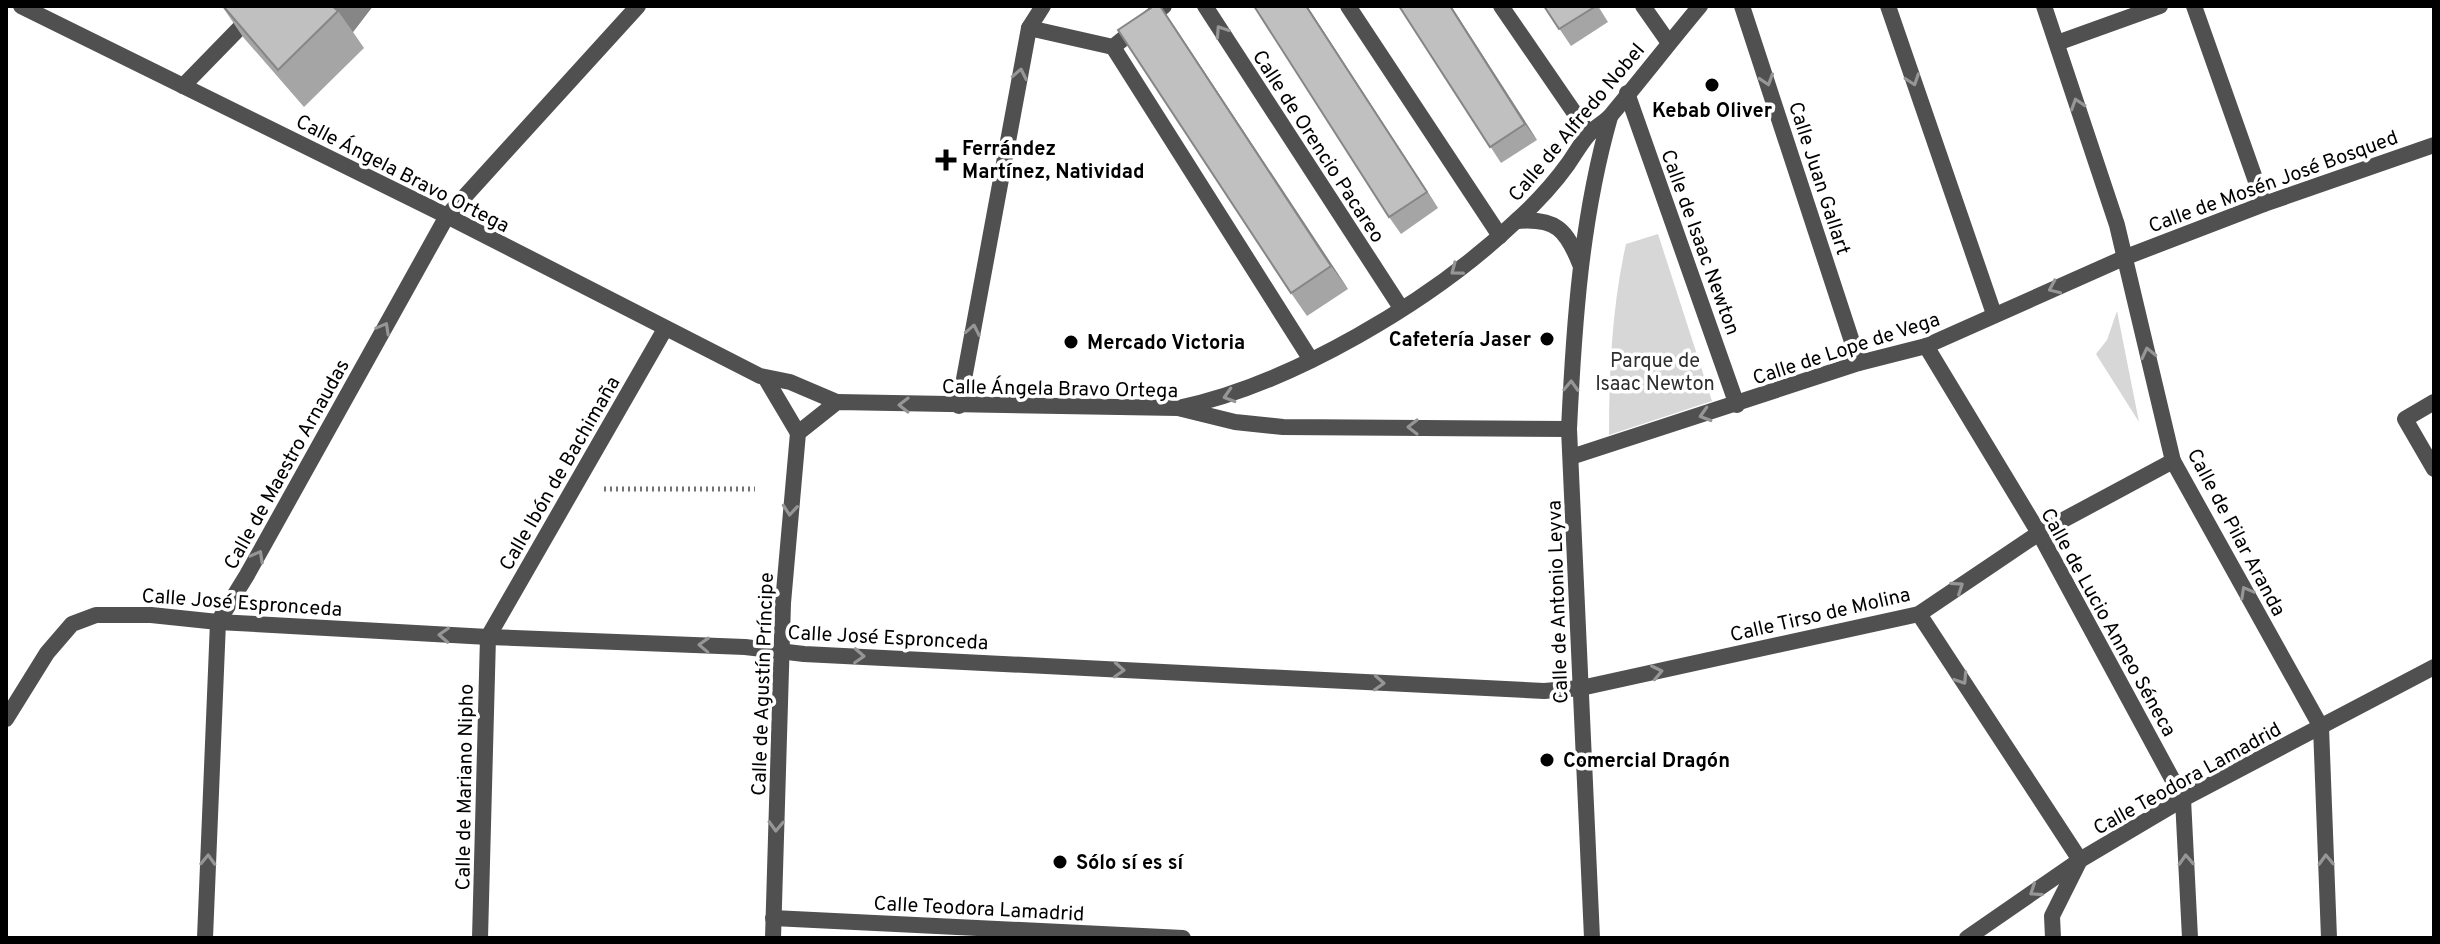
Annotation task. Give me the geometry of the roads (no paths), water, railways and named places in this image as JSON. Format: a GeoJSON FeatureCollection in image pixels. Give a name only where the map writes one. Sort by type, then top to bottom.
{"type":"FeatureCollection","features":[{"type":"Feature","properties":{"kind":"street","name":"Calle Ángela Bravo Ortega"},"geometry":{"type":"LineString","coordinates":[[21,6],[447,216],[766,379],[790,382],[837,402],[1178,408],[1235,422],[1271,426],[1569,429]]}},
{"type":"Feature","properties":{"kind":"street"},"geometry":{"type":"LineString","coordinates":[[183,86],[261,6]]}},
{"type":"Feature","properties":{"kind":"street","name":"Calle de Maestro Arnaudas"},"geometry":{"type":"LineString","coordinates":[[205,938],[218,622],[447,216],[638,6]]}},
{"type":"Feature","properties":{"kind":"street"},"geometry":{"type":"LineString","coordinates":[[959,406],[1029,28],[1043,6]]}},
{"type":"Feature","properties":{"kind":"street"},"geometry":{"type":"LineString","coordinates":[[1113,47],[1164,6]]}},
{"type":"Feature","properties":{"kind":"street","name":"Calle de Orencio Pacareo"},"geometry":{"type":"LineString","coordinates":[[1205,6],[1401,308]]}},
{"type":"Feature","properties":{"kind":"street"},"geometry":{"type":"LineString","coordinates":[[1348,6],[1500,236]]}},
{"type":"Feature","properties":{"kind":"street"},"geometry":{"type":"LineString","coordinates":[[1501,6],[1589,134]]}},
{"type":"Feature","properties":{"kind":"street"},"geometry":{"type":"LineString","coordinates":[[1643,6],[1669,43]]}},
{"type":"Feature","properties":{"kind":"street","name":"Calle de Alfredo Nobel"},"geometry":{"type":"LineString","coordinates":[[1178,408],[1253,388],[1311,360],[1401,308],[1450,275],[1517,221],[1562,171],[1589,134],[1610,117],[1700,6]]}},
{"type":"Feature","properties":{"kind":"street","name":"Calle Juan Gallart"},"geometry":{"type":"LineString","coordinates":[[1742,6],[1859,363]]}},
{"type":"Feature","properties":{"kind":"street"},"geometry":{"type":"LineString","coordinates":[[1888,6],[1994,314]]}},
{"type":"Feature","properties":{"kind":"street","name":"Calle de Pilar Aranda"},"geometry":{"type":"LineString","coordinates":[[2044,6],[2126,257],[2173,461],[2321,727],[2329,938]]}},
{"type":"Feature","properties":{"kind":"street"},"geometry":{"type":"LineString","coordinates":[[2057,43],[2160,6]]}},
{"type":"Feature","properties":{"kind":"street"},"geometry":{"type":"LineString","coordinates":[[2194,6],[2264,204]]}},
{"type":"Feature","properties":{"kind":"street"},"geometry":{"type":"LineString","coordinates":[[1029,28],[1113,47],[1311,360]]}},
{"type":"Feature","properties":{"kind":"street","name":"Calle de Isaac Newton"},"geometry":{"type":"LineString","coordinates":[[1627,93],[1737,405]]}},
{"type":"Feature","properties":{"kind":"street","name":"Calle de Antonio Leyva"},"geometry":{"type":"LineString","coordinates":[[1592,938],[1569,429],[1581,265],[1594,181],[1610,117]]}},
{"type":"Feature","properties":{"kind":"street","name":"Calle de Mosén José Bosqued"},"geometry":{"type":"LineString","coordinates":[[2126,257],[2264,204],[2434,145]]}},
{"type":"Feature","properties":{"kind":"street"},"geometry":{"type":"LineString","coordinates":[[1517,221],[1537,221],[1561,229],[1581,265]]}},
{"type":"Feature","properties":{"kind":"street","name":"Calle de Lope de Vega"},"geometry":{"type":"LineString","coordinates":[[1571,457],[1859,363],[1926,346],[2126,257]]}},
{"type":"Feature","properties":{"kind":"street","name":"Calle Ibón de Bachimaña"},"geometry":{"type":"LineString","coordinates":[[488,637],[665,329]]}},
{"type":"Feature","properties":{"kind":"street","name":"Calle de Lucio Anneo Séneca"},"geometry":{"type":"LineString","coordinates":[[1926,346],[2039,533],[2183,799],[2190,938]]}},
{"type":"Feature","properties":{"kind":"street"},"geometry":{"type":"LineString","coordinates":[[766,379],[798,433],[837,402]]}},
{"type":"Feature","properties":{"kind":"street"},"geometry":{"type":"LineString","coordinates":[[2434,402],[2405,419],[2434,469]]}},
{"type":"Feature","properties":{"kind":"street","name":"Calle de Agustín Príncipe"},"geometry":{"type":"LineString","coordinates":[[773,938],[785,579],[798,433]]}},
{"type":"Feature","properties":{"kind":"street","name":"Calle Tirso de Molina"},"geometry":{"type":"LineString","coordinates":[[1581,688],[1919,614],[2039,533],[2173,461]]}},
{"type":"Feature","properties":{"kind":"street"},"geometry":{"type":"LineString","coordinates":[[1919,614],[2080,860],[2052,916],[2053,938]]}},
{"type":"Feature","properties":{"kind":"street","name":"Calle José Espronceda"},"geometry":{"type":"LineString","coordinates":[[6,719],[47,653],[72,624],[96,615],[151,615],[218,622],[488,637],[745,647],[1544,691],[1581,688]]}},
{"type":"Feature","properties":{"kind":"street","name":"Calle de Mariano Nipho"},"geometry":{"type":"LineString","coordinates":[[480,938],[488,637]]}},
{"type":"Feature","properties":{"kind":"street","name":"Calle Teodora Lamadrid"},"geometry":{"type":"LineString","coordinates":[[1967,938],[2080,860],[2183,799],[2434,667]]}},
{"type":"Feature","properties":{"kind":"street","name":"Calle Teodora Lamadrid"},"geometry":{"type":"LineString","coordinates":[[773,918],[1183,938]]}},
{"type":"Feature","properties":{"kind":"place","name":"Kebab Oliver"},"geometry":{"type":"Point","coordinates":[1712,85]}},
{"type":"Feature","properties":{"kind":"place","name":"Ferrández Martínez, Natividad"},"geometry":{"type":"Point","coordinates":[946,160]}},
{"type":"Feature","properties":{"kind":"place","name":"Cafetería Jaser"},"geometry":{"type":"Point","coordinates":[1547,339]}},
{"type":"Feature","properties":{"kind":"place","name":"Mercado Victoria"},"geometry":{"type":"Point","coordinates":[1071,342]}},
{"type":"Feature","properties":{"kind":"place","name":"Comercial Dragón"},"geometry":{"type":"Point","coordinates":[1547,760]}},
{"type":"Feature","properties":{"kind":"place","name":"Sólo sí es sí"},"geometry":{"type":"Point","coordinates":[1060,862]}},
{"type":"Feature","properties":{"kind":"park label","name":"Parque de Isaac Newton"},"geometry":{"type":"Point","coordinates":[1655,372]}}]}
